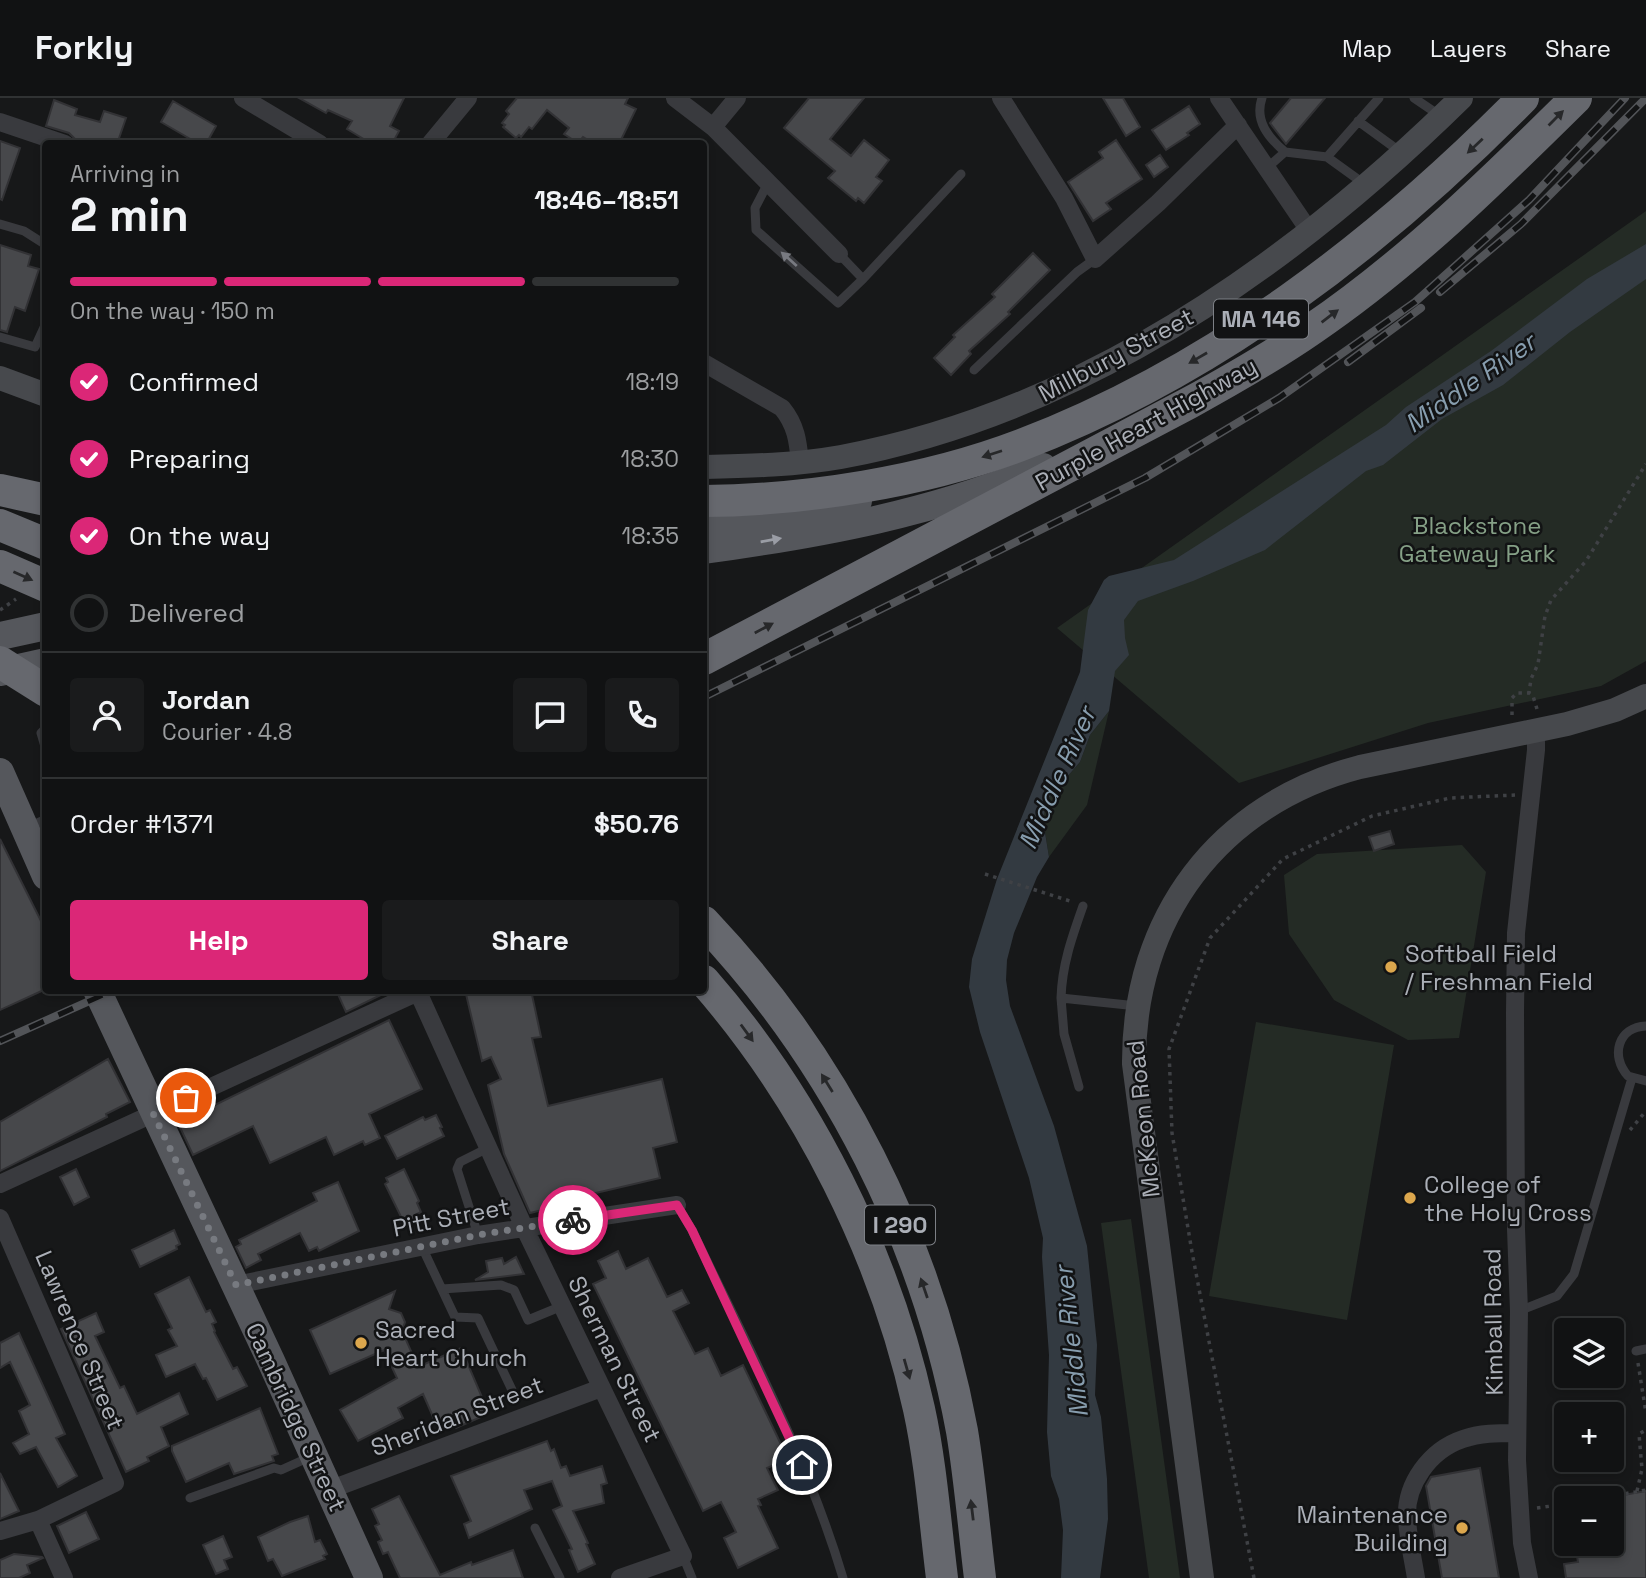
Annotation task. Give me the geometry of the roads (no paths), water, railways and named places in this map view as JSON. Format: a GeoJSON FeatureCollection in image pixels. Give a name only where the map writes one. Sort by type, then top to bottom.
{"type":"FeatureCollection","features":[{"type":"Feature","properties":{"kind":"highway","name":"Purple Heart Highway"},"geometry":{"type":"LineString","coordinates":[[707,501],[825,492],[952,466],[1019,445],[1080,420],[1191,363],[1316,281],[1380,230],[1477,144],[1523,98]]}},
{"type":"Feature","properties":{"kind":"highway","name":"Purple Heart Highway"},"geometry":{"type":"LineString","coordinates":[[707,657],[1189,403],[1313,329],[1424,243],[1576,98]]}},
{"type":"Feature","properties":{"kind":"highway"},"geometry":{"type":"LineString","coordinates":[[0,490],[39,499]]}},
{"type":"Feature","properties":{"kind":"highway"},"geometry":{"type":"LineString","coordinates":[[0,566],[42,584]]}},
{"type":"Feature","properties":{"kind":"highway"},"geometry":{"type":"LineString","coordinates":[[0,662],[42,688]]}},
{"type":"Feature","properties":{"kind":"highway","name":"I 290"},"geometry":{"type":"LineString","coordinates":[[707,925],[760,986],[813,1061],[865,1149],[888,1197],[925,1290],[949,1373],[962,1432],[980,1578]]}},
{"type":"Feature","properties":{"kind":"highway","name":"I 290"},"geometry":{"type":"LineString","coordinates":[[707,984],[767,1060],[794,1104],[839,1186],[874,1262],[919,1409],[942,1578]]}},
{"type":"Feature","properties":{"kind":"main road","name":"Millbury Street"},"geometry":{"type":"LineString","coordinates":[[707,467],[800,463],[840,457],[925,438],[1045,393],[1165,332],[1235,287],[1367,186],[1461,98]]}},
{"type":"Feature","properties":{"kind":"main road"},"geometry":{"type":"LineString","coordinates":[[0,378],[42,393]]}},
{"type":"Feature","properties":{"kind":"main road"},"geometry":{"type":"LineString","coordinates":[[707,550],[838,528],[943,503],[1028,474],[1128,433],[1189,403]]}},
{"type":"Feature","properties":{"kind":"main road"},"geometry":{"type":"LineString","coordinates":[[707,526],[799,513],[878,497],[912,487],[952,466]]}},
{"type":"Feature","properties":{"kind":"main road"},"geometry":{"type":"LineString","coordinates":[[0,636],[42,627]]}},
{"type":"Feature","properties":{"kind":"main road"},"geometry":{"type":"LineString","coordinates":[[0,672],[42,663]]}},
{"type":"Feature","properties":{"kind":"main road","name":"McKeon Road"},"geometry":{"type":"LineString","coordinates":[[1202,1578],[1136,1085],[1134,1043],[1137,1006],[1152,949],[1178,898],[1223,841],[1263,808],[1310,783],[1343,771],[1536,721],[1567,724],[1615,710],[1646,696]]}},
{"type":"Feature","properties":{"kind":"main road"},"geometry":{"type":"LineString","coordinates":[[0,772],[35,824],[42,857]]}},
{"type":"Feature","properties":{"kind":"main road","name":"Cambridge Street"},"geometry":{"type":"LineString","coordinates":[[99,994],[236,1285],[369,1578]]}},
{"type":"Feature","properties":{"kind":"street"},"geometry":{"type":"LineString","coordinates":[[243,98],[313,140]]}},
{"type":"Feature","properties":{"kind":"street"},"geometry":{"type":"LineString","coordinates":[[433,140],[468,98]]}},
{"type":"Feature","properties":{"kind":"street"},"geometry":{"type":"LineString","coordinates":[[675,98],[713,127],[839,254]]}},
{"type":"Feature","properties":{"kind":"street"},"geometry":{"type":"LineString","coordinates":[[713,127],[737,98]]}},
{"type":"Feature","properties":{"kind":"street"},"geometry":{"type":"LineString","coordinates":[[1001,98],[1064,198],[1095,259],[1158,203],[1238,125]]}},
{"type":"Feature","properties":{"kind":"street"},"geometry":{"type":"LineString","coordinates":[[1219,98],[1310,232]]}},
{"type":"Feature","properties":{"kind":"street"},"geometry":{"type":"LineString","coordinates":[[0,122],[53,140]]}},
{"type":"Feature","properties":{"kind":"street"},"geometry":{"type":"LineString","coordinates":[[707,365],[782,408],[792,419],[797,433],[800,463]]}},
{"type":"Feature","properties":{"kind":"street","name":"Kimball Road"},"geometry":{"type":"LineString","coordinates":[[1529,1578],[1522,1543],[1517,1433],[1519,1311],[1516,1229],[1516,933],[1532,794],[1536,721]]}},
{"type":"Feature","properties":{"kind":"street"},"geometry":{"type":"LineString","coordinates":[[0,1184],[414,994]]}},
{"type":"Feature","properties":{"kind":"street","name":"Sherman Street"},"geometry":{"type":"LineString","coordinates":[[419,994],[524,1227],[683,1556]]}},
{"type":"Feature","properties":{"kind":"street","name":"Pitt Street"},"geometry":{"type":"LineString","coordinates":[[236,1285],[478,1235],[677,1205]]}},
{"type":"Feature","properties":{"kind":"street","name":"Lawrence Street"},"geometry":{"type":"LineString","coordinates":[[0,1218],[115,1483],[38,1520]]}},
{"type":"Feature","properties":{"kind":"street","name":"Sheridan Street"},"geometry":{"type":"LineString","coordinates":[[329,1490],[601,1388]]}},
{"type":"Feature","properties":{"kind":"street"},"geometry":{"type":"LineString","coordinates":[[1416,1578],[1406,1516],[1410,1497],[1423,1468],[1436,1455],[1461,1440],[1493,1433],[1517,1433]]}},
{"type":"Feature","properties":{"kind":"street"},"geometry":{"type":"LineString","coordinates":[[0,1531],[38,1520],[64,1578]]}},
{"type":"Feature","properties":{"kind":"street"},"geometry":{"type":"LineString","coordinates":[[620,1578],[683,1556]]}},
{"type":"Feature","properties":{"kind":"lane"},"geometry":{"type":"LineString","coordinates":[[1262,98],[1259,106],[1261,124],[1270,139],[1285,152],[1327,157],[1367,186]]}},
{"type":"Feature","properties":{"kind":"lane"},"geometry":{"type":"LineString","coordinates":[[1327,157],[1379,98]]}},
{"type":"Feature","properties":{"kind":"lane"},"geometry":{"type":"LineString","coordinates":[[1414,98],[1442,117]]}},
{"type":"Feature","properties":{"kind":"lane"},"geometry":{"type":"LineString","coordinates":[[1358,121],[1403,154]]}},
{"type":"Feature","properties":{"kind":"lane"},"geometry":{"type":"LineString","coordinates":[[1267,168],[1285,152]]}},
{"type":"Feature","properties":{"kind":"lane"},"geometry":{"type":"LineString","coordinates":[[768,182],[755,208],[756,230],[838,303],[961,174]]}},
{"type":"Feature","properties":{"kind":"lane"},"geometry":{"type":"LineString","coordinates":[[0,224],[24,231],[42,242]]}},
{"type":"Feature","properties":{"kind":"lane"},"geometry":{"type":"LineString","coordinates":[[839,254],[863,279]]}},
{"type":"Feature","properties":{"kind":"lane"},"geometry":{"type":"LineString","coordinates":[[974,370],[1077,272],[1095,259]]}},
{"type":"Feature","properties":{"kind":"lane"},"geometry":{"type":"LineString","coordinates":[[0,337],[35,348],[42,332]]}},
{"type":"Feature","properties":{"kind":"lane"},"geometry":{"type":"LineString","coordinates":[[1079,1087],[1065,1034],[1061,976],[1068,945],[1083,906]]}},
{"type":"Feature","properties":{"kind":"lane"},"geometry":{"type":"LineString","coordinates":[[1061,998],[1137,1006]]}},
{"type":"Feature","properties":{"kind":"lane"},"geometry":{"type":"LineString","coordinates":[[1646,1026],[1633,1028],[1625,1034],[1617,1050],[1617,1060],[1622,1070],[1632,1078],[1646,1081]]}},
{"type":"Feature","properties":{"kind":"lane"},"geometry":{"type":"LineString","coordinates":[[1519,1311],[1557,1296],[1574,1275],[1632,1078]]}},
{"type":"Feature","properties":{"kind":"lane"},"geometry":{"type":"LineString","coordinates":[[478,1235],[457,1169],[460,1162],[488,1148]]}},
{"type":"Feature","properties":{"kind":"lane"},"geometry":{"type":"LineString","coordinates":[[677,1205],[692,1230],[802,1465],[843,1578]]}},
{"type":"Feature","properties":{"kind":"lane"},"geometry":{"type":"LineString","coordinates":[[422,1247],[455,1317],[478,1318],[512,1390]]}},
{"type":"Feature","properties":{"kind":"lane"},"geometry":{"type":"LineString","coordinates":[[442,1289],[501,1285],[514,1290],[528,1320],[562,1306]]}},
{"type":"Feature","properties":{"kind":"lane"},"geometry":{"type":"LineString","coordinates":[[190,1498],[274,1468],[281,1470],[313,1455]]}},
{"type":"Feature","properties":{"kind":"lane"},"geometry":{"type":"LineString","coordinates":[[536,1528],[560,1578]]}},
{"type":"Feature","properties":{"kind":"lane"},"geometry":{"type":"LineString","coordinates":[[683,1556],[692,1578]]}},
{"type":"Feature","properties":{"kind":"water","name":"Middle River"},"geometry":{"type":"Polygon","coordinates":[[[1646,244],[1646,279],[1570,332],[1503,385],[1442,419],[1383,465],[1366,471],[1265,550],[1138,601],[1124,620],[1129,655],[1115,671],[1109,711],[1090,735],[1080,762],[1047,800],[1043,820],[1049,857],[1037,877],[1014,933],[1007,960],[1006,980],[1010,1006],[1054,1126],[1087,1246],[1097,1345],[1095,1395],[1101,1417],[1108,1519],[1100,1578],[1061,1578],[1063,1530],[1059,1499],[1051,1476],[1047,1432],[1049,1355],[1043,1238],[1029,1178],[980,1032],[969,987],[972,959],[997,879],[1080,672],[1088,610],[1104,580],[1109,576],[1174,560],[1386,425],[1406,407],[1491,351],[1587,279],[1646,244]]]}},
{"type":"Feature","properties":{"kind":"railway"},"geometry":{"type":"LineString","coordinates":[[707,696],[1145,478],[1279,398],[1415,302],[1529,200],[1625,98]]}},
{"type":"Feature","properties":{"kind":"railway"},"geometry":{"type":"LineString","coordinates":[[1440,292],[1521,224],[1646,98]]}},
{"type":"Feature","properties":{"kind":"railway"},"geometry":{"type":"LineString","coordinates":[[1348,362],[1421,308]]}},
{"type":"Feature","properties":{"kind":"railway"},"geometry":{"type":"LineString","coordinates":[[0,1041],[105,994]]}},
{"type":"Feature","properties":{"kind":"place","name":"Softball Field / Freshman Field"},"geometry":{"type":"Point","coordinates":[1391,967]}},
{"type":"Feature","properties":{"kind":"place","name":"College of the Holy Cross"},"geometry":{"type":"Point","coordinates":[1410,1198]}},
{"type":"Feature","properties":{"kind":"place","name":"Sacred Heart Church"},"geometry":{"type":"Point","coordinates":[361,1343]}},
{"type":"Feature","properties":{"kind":"place","name":"Maintenance Building"},"geometry":{"type":"Point","coordinates":[1462,1528]}},
{"type":"Feature","properties":{"kind":"park label","name":"Blackstone Gateway Park"},"geometry":{"type":"Point","coordinates":[1477,539]}}]}
